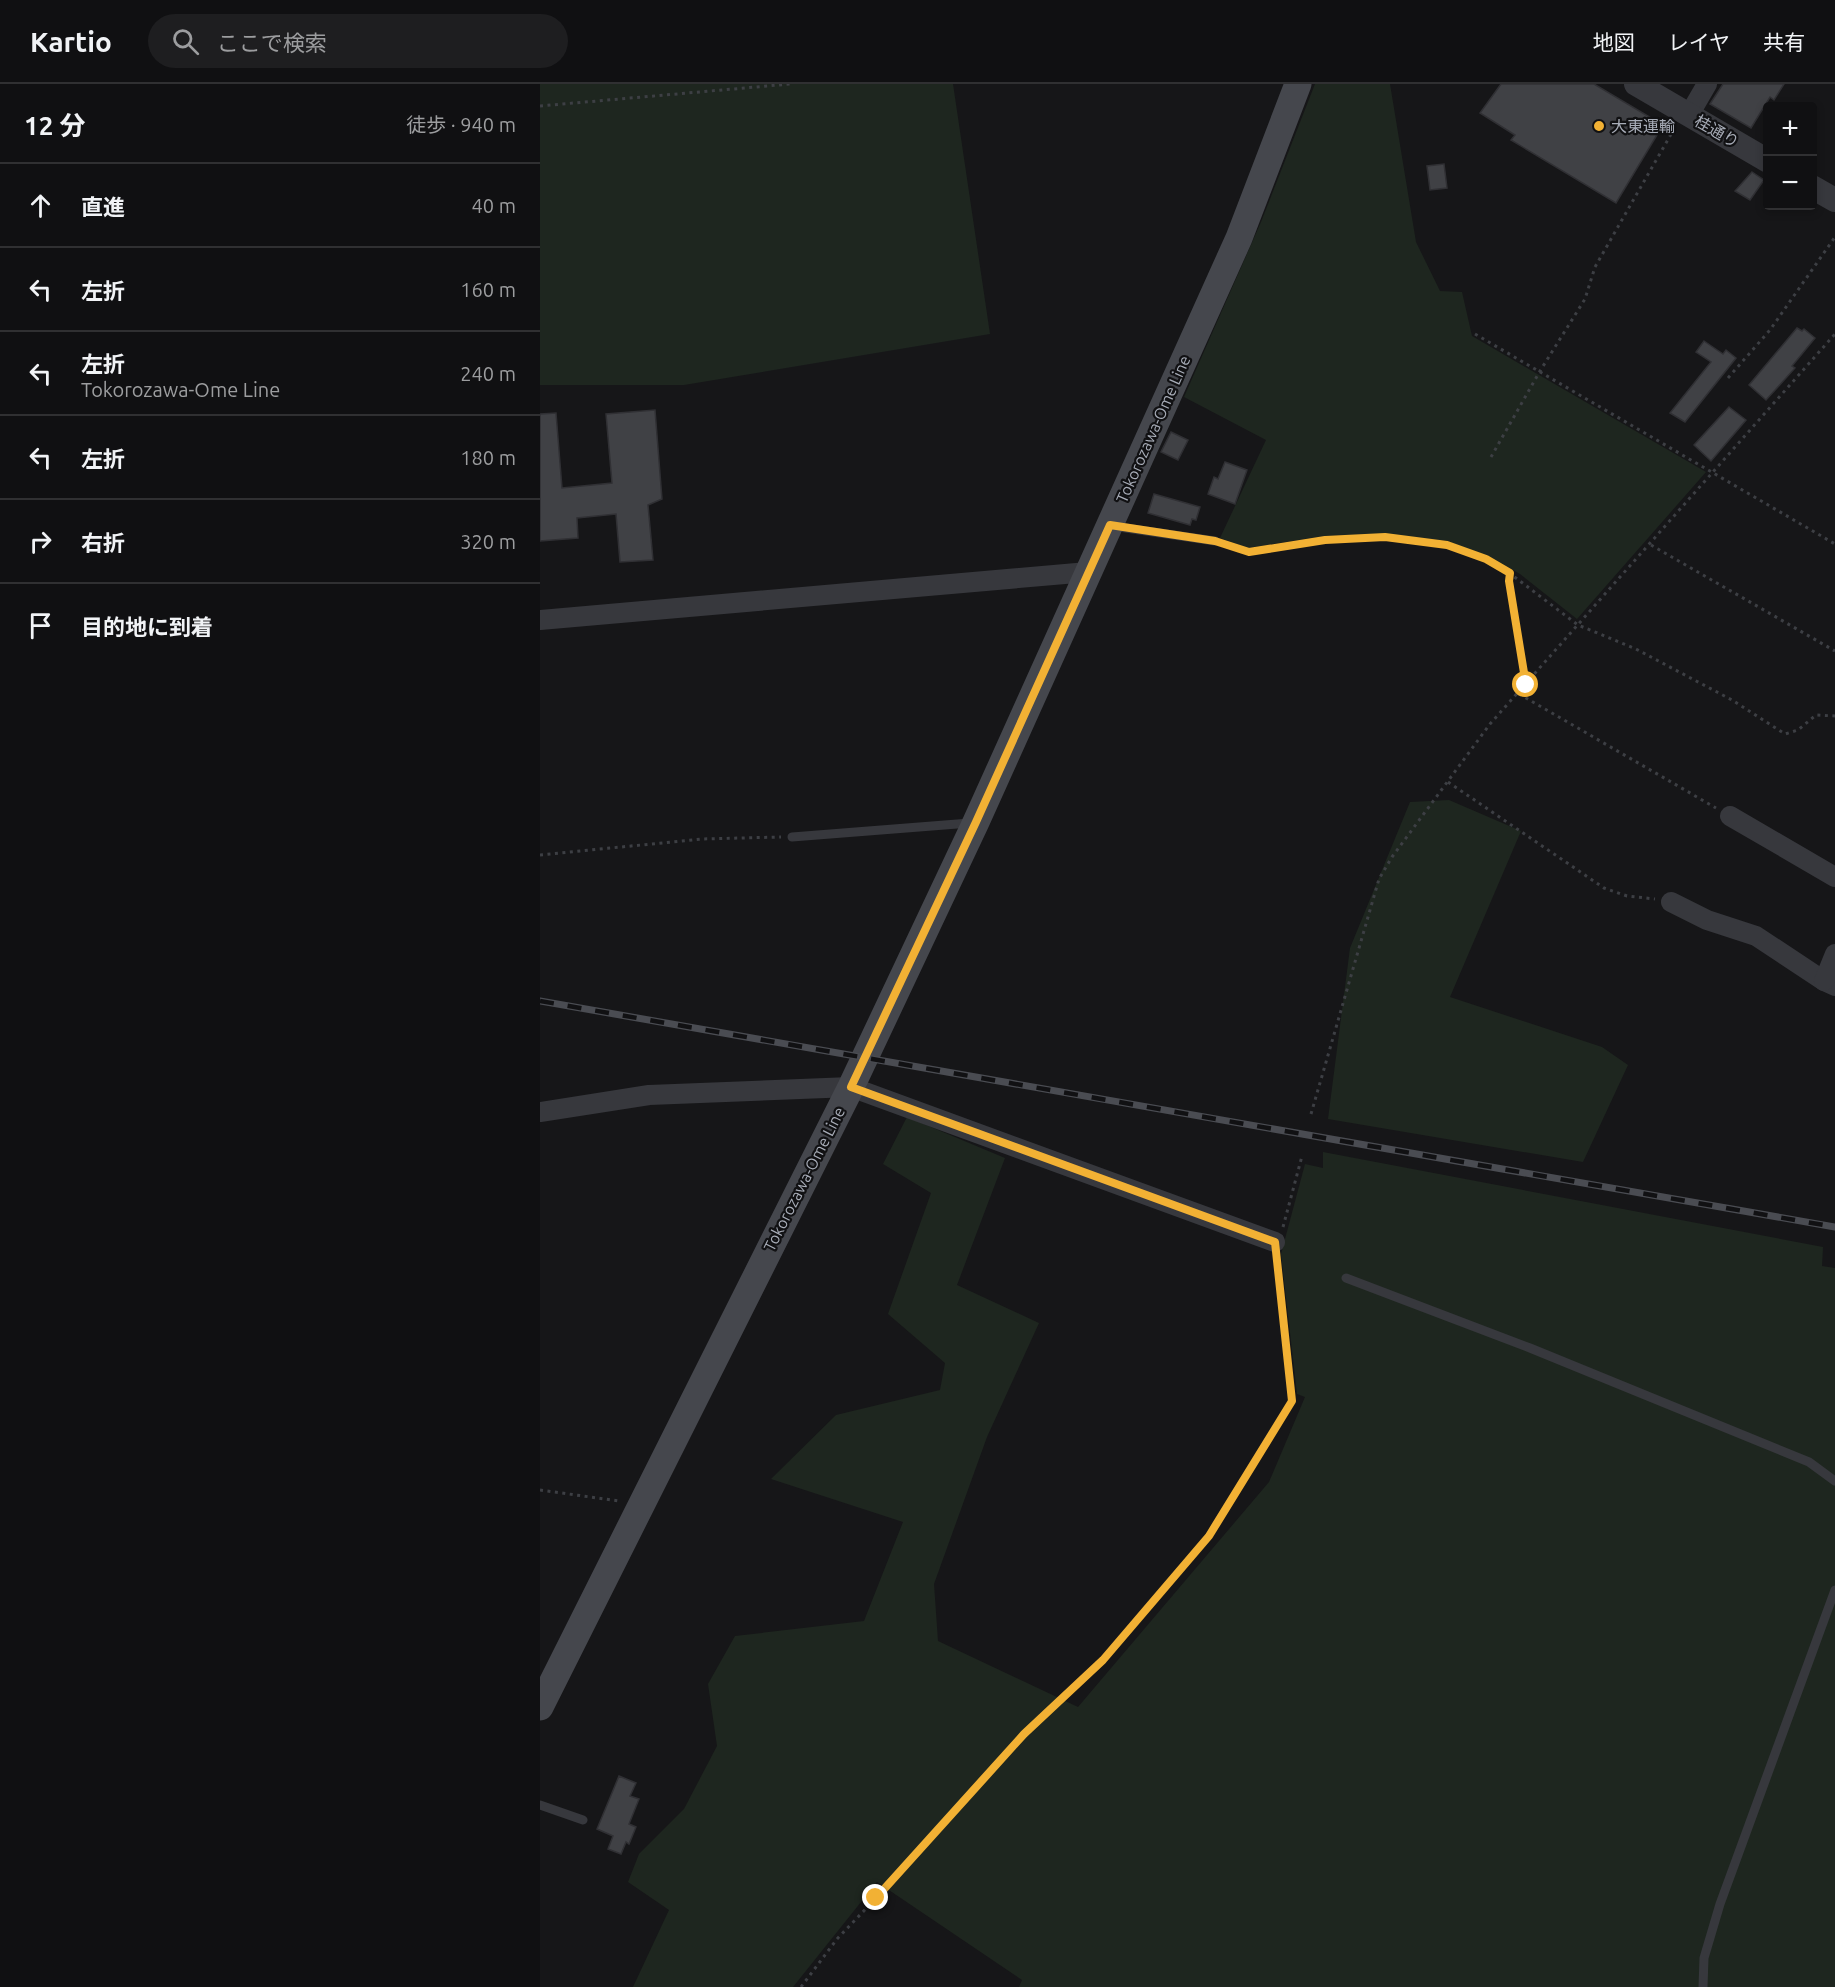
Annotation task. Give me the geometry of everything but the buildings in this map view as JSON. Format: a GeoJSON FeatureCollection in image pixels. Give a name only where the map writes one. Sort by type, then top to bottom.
{"type":"FeatureCollection","features":[{"type":"Feature","properties":{"kind":"main road","name":"Tokorozawa-Ome Line"},"geometry":{"type":"LineString","coordinates":[[540,1707],[851,1087],[976,822],[1239,238],[1298,84]]}},
{"type":"Feature","properties":{"kind":"street","name":"桂通り"},"geometry":{"type":"LineString","coordinates":[[1636,84],[1763,159]]}},
{"type":"Feature","properties":{"kind":"street"},"geometry":{"type":"LineString","coordinates":[[1689,115],[1707,84]]}},
{"type":"Feature","properties":{"kind":"street"},"geometry":{"type":"LineString","coordinates":[[1817,190],[1835,200]]}},
{"type":"Feature","properties":{"kind":"street"},"geometry":{"type":"LineString","coordinates":[[540,620],[1088,572]]}},
{"type":"Feature","properties":{"kind":"street"},"geometry":{"type":"LineString","coordinates":[[1731,816],[1835,877]]}},
{"type":"Feature","properties":{"kind":"street"},"geometry":{"type":"LineString","coordinates":[[1671,902],[1707,920],[1756,936],[1829,984],[1835,954]]}},
{"type":"Feature","properties":{"kind":"street"},"geometry":{"type":"LineString","coordinates":[[540,1112],[649,1095],[851,1087],[1275,1242]]}},
{"type":"Feature","properties":{"kind":"lane"},"geometry":{"type":"LineString","coordinates":[[1110,525],[1215,541]]}},
{"type":"Feature","properties":{"kind":"lane"},"geometry":{"type":"LineString","coordinates":[[792,837],[976,822]]}},
{"type":"Feature","properties":{"kind":"lane"},"geometry":{"type":"LineString","coordinates":[[1346,1278],[1530,1348],[1809,1462],[1835,1481]]}},
{"type":"Feature","properties":{"kind":"lane"},"geometry":{"type":"LineString","coordinates":[[1703,1987],[1704,1958],[1720,1904],[1835,1590]]}},
{"type":"Feature","properties":{"kind":"lane"},"geometry":{"type":"LineString","coordinates":[[540,1805],[583,1820]]}},
{"type":"Feature","properties":{"kind":"path"},"geometry":{"type":"LineString","coordinates":[[540,106],[790,84]]}},
{"type":"Feature","properties":{"kind":"path"},"geometry":{"type":"LineString","coordinates":[[1491,457],[1540,371],[1585,299],[1595,267],[1677,124],[1689,115]]}},
{"type":"Feature","properties":{"kind":"path"},"geometry":{"type":"LineString","coordinates":[[1728,378],[1770,330],[1835,237]]}},
{"type":"Feature","properties":{"kind":"path"},"geometry":{"type":"LineString","coordinates":[[1475,333],[1835,544]]}},
{"type":"Feature","properties":{"kind":"path"},"geometry":{"type":"LineString","coordinates":[[1311,1114],[1379,879],[1491,724],[1835,334]]}},
{"type":"Feature","properties":{"kind":"path"},"geometry":{"type":"LineString","coordinates":[[1215,541],[1249,552],[1325,540],[1385,537],[1447,545],[1486,559],[1510,573],[1578,625],[1636,649],[1732,700],[1785,734],[1798,730],[1816,715],[1835,716]]}},
{"type":"Feature","properties":{"kind":"path"},"geometry":{"type":"LineString","coordinates":[[1651,545],[1835,651]]}},
{"type":"Feature","properties":{"kind":"path"},"geometry":{"type":"LineString","coordinates":[[1510,573],[1509,581],[1526,685]]}},
{"type":"Feature","properties":{"kind":"path"},"geometry":{"type":"LineString","coordinates":[[1518,693],[1731,816]]}},
{"type":"Feature","properties":{"kind":"path"},"geometry":{"type":"LineString","coordinates":[[1448,782],[1604,888],[1627,896],[1671,902]]}},
{"type":"Feature","properties":{"kind":"path"},"geometry":{"type":"LineString","coordinates":[[540,855],[702,839],[792,837]]}},
{"type":"Feature","properties":{"kind":"path"},"geometry":{"type":"LineString","coordinates":[[801,1987],[837,1939],[901,1872],[1024,1734],[1103,1660],[1209,1536],[1292,1401],[1275,1242],[1281,1232],[1302,1156]]}},
{"type":"Feature","properties":{"kind":"path"},"geometry":{"type":"LineString","coordinates":[[540,1490],[641,1503]]}},
{"type":"Feature","properties":{"kind":"shaded area"},"geometry":{"type":"Polygon","coordinates":[[[540,84],[953,84],[990,334],[684,385],[540,385],[540,84]]]}},
{"type":"Feature","properties":{"kind":"shaded area"},"geometry":{"type":"Polygon","coordinates":[[[1315,84],[1390,84],[1416,242],[1440,291],[1462,292],[1472,336],[1706,472],[1577,619],[1520,574],[1492,558],[1447,541],[1387,534],[1324,536],[1248,548],[1220,538],[1266,440],[1184,397],[1261,222],[1315,84]]]}},
{"type":"Feature","properties":{"kind":"shaded area"},"geometry":{"type":"Polygon","coordinates":[[[1449,800],[1521,831],[1450,997],[1602,1047],[1628,1065],[1583,1162],[1328,1119],[1350,948],[1410,802],[1449,800]]]}},
{"type":"Feature","properties":{"kind":"shaded area"},"geometry":{"type":"Polygon","coordinates":[[[907,1117],[1005,1158],[957,1285],[1039,1323],[987,1437],[934,1584],[938,1641],[1078,1707],[1269,1482],[1305,1397],[1297,1394],[1281,1254],[1305,1164],[1323,1168],[1323,1152],[1823,1247],[1822,1266],[1835,1268],[1835,1987],[1019,1987],[1022,1980],[877,1882],[793,1987],[633,1987],[669,1910],[628,1882],[639,1854],[684,1809],[717,1746],[708,1684],[735,1636],[864,1621],[903,1522],[771,1479],[836,1415],[940,1390],[945,1363],[888,1314],[931,1193],[883,1164],[907,1117]]]}},
{"type":"Feature","properties":{"kind":"railway"},"geometry":{"type":"LineString","coordinates":[[540,1001],[1835,1227]]}},
{"type":"Feature","properties":{"kind":"place","name":"大東運輸"},"geometry":{"type":"Point","coordinates":[1599,126]}},
{"type":"Feature","properties":{"kind":"route"},"geometry":{"type":"LineString","coordinates":[[876,1898],[1024,1734],[1103,1660],[1148,1609],[1209,1536],[1292,1401],[1275,1242],[851,1087],[976,822],[1110,525],[1215,541],[1249,552],[1325,540],[1385,537],[1447,545],[1486,559],[1510,573],[1509,581],[1526,685]]}}]}
